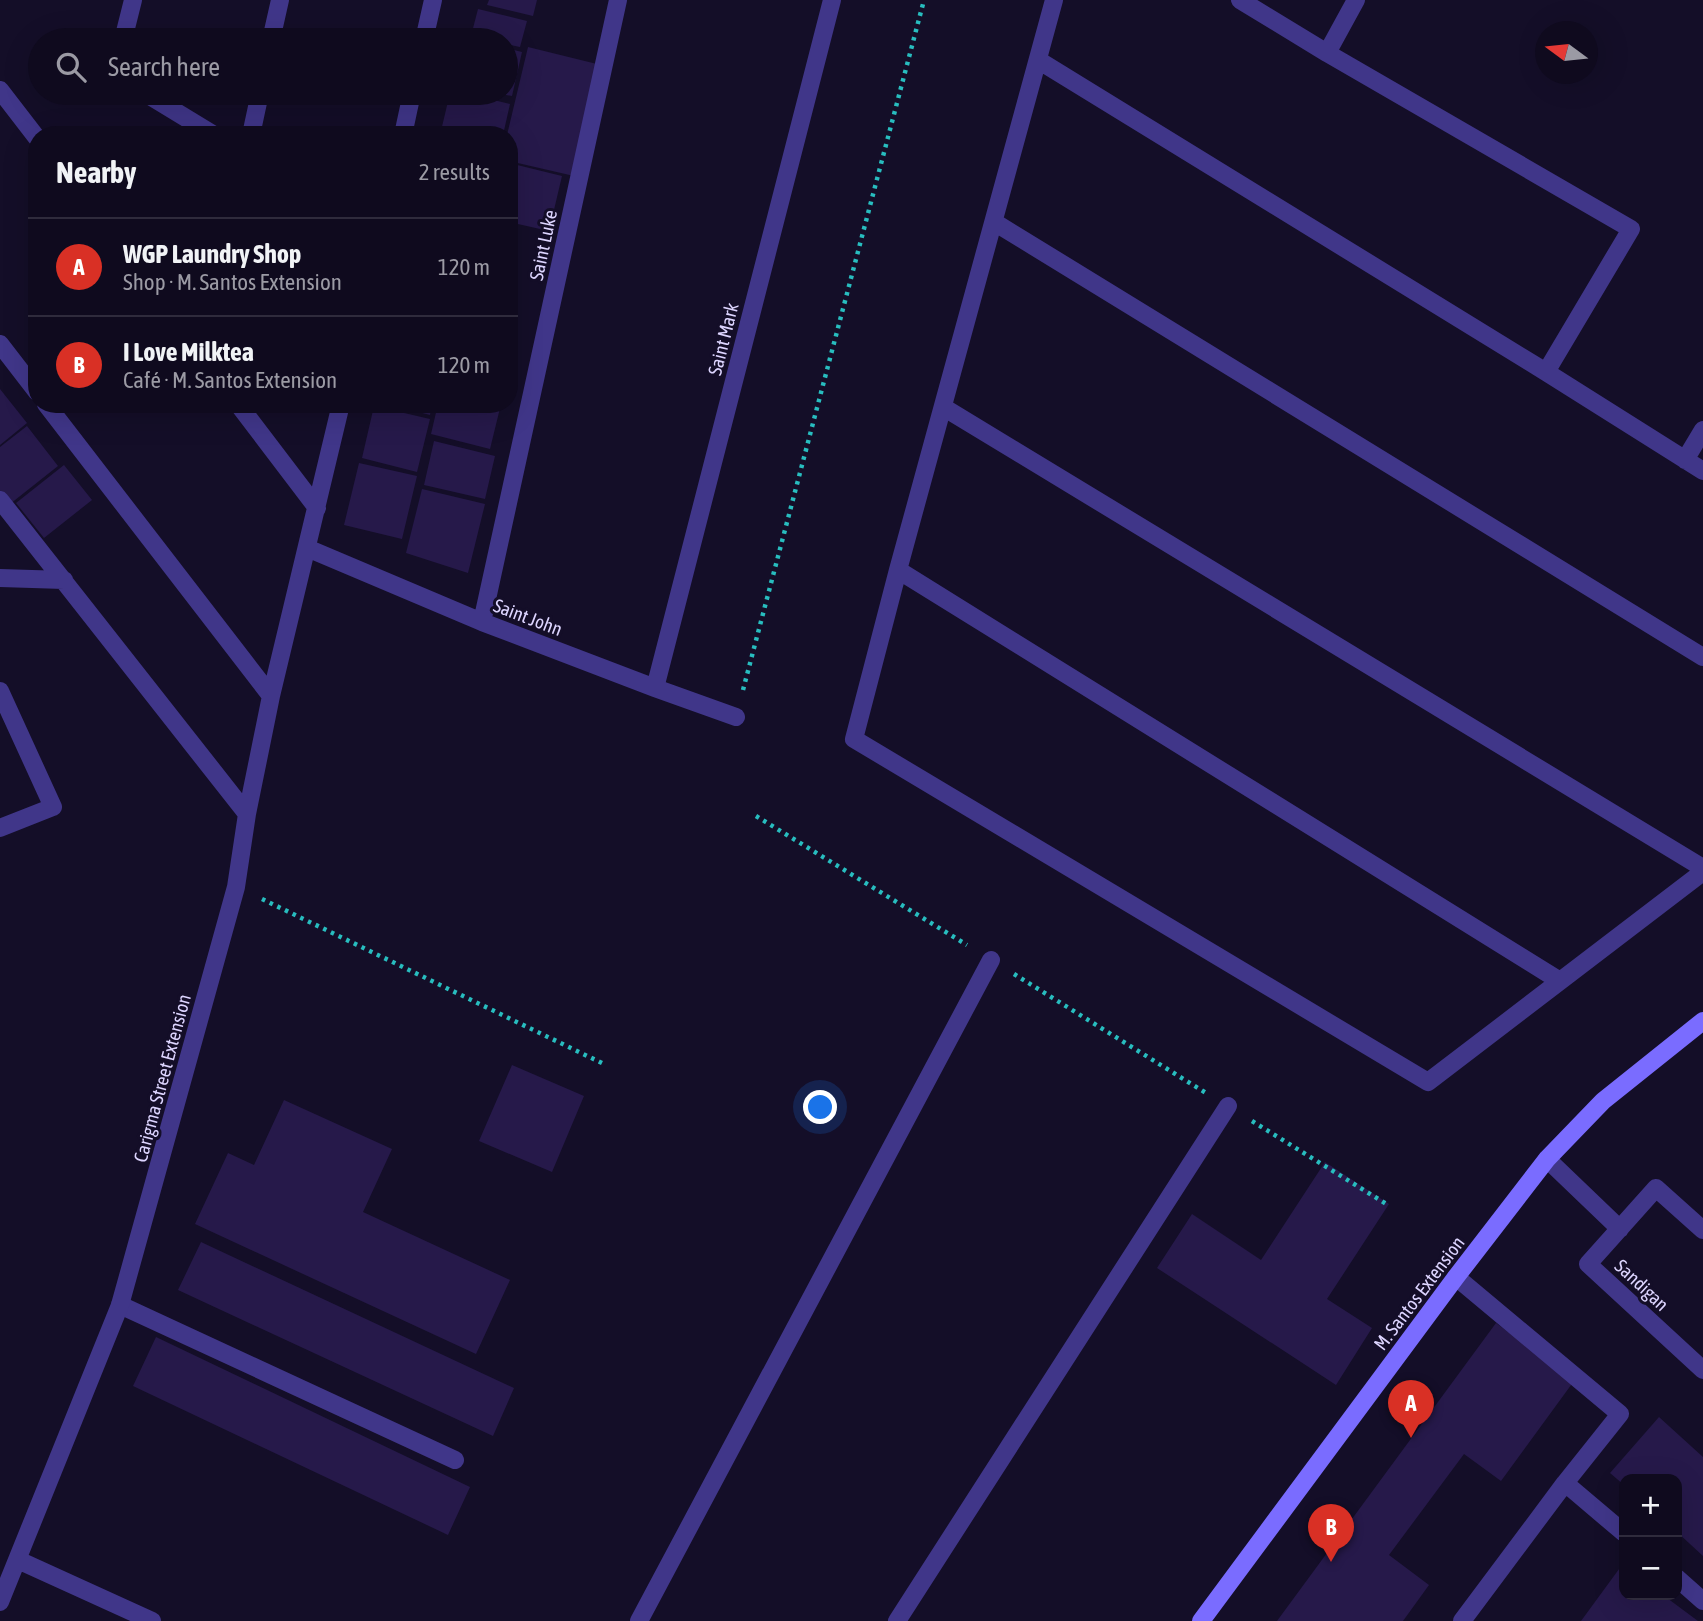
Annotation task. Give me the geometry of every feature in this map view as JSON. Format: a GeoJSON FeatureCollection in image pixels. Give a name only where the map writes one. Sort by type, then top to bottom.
{"type":"FeatureCollection","features":[{"type":"Feature","properties":{"kind":"street"},"geometry":{"type":"LineString","coordinates":[[125,28],[133,0]]}},
{"type":"Feature","properties":{"kind":"street"},"geometry":{"type":"LineString","coordinates":[[274,28],[280,0]]}},
{"type":"Feature","properties":{"kind":"street"},"geometry":{"type":"LineString","coordinates":[[427,28],[433,0]]}},
{"type":"Feature","properties":{"kind":"street","name":"Saint Luke"},"geometry":{"type":"LineString","coordinates":[[482,622],[618,0]]}},
{"type":"Feature","properties":{"kind":"street","name":"Saint Mark"},"geometry":{"type":"LineString","coordinates":[[655,688],[832,0]]}},
{"type":"Feature","properties":{"kind":"street"},"geometry":{"type":"LineString","coordinates":[[943,407],[1703,870],[1428,1082],[854,739],[898,570],[1054,0]]}},
{"type":"Feature","properties":{"kind":"street"},"geometry":{"type":"LineString","coordinates":[[1240,0],[1631,229],[1546,372]]}},
{"type":"Feature","properties":{"kind":"street"},"geometry":{"type":"LineString","coordinates":[[1327,53],[1356,0]]}},
{"type":"Feature","properties":{"kind":"street"},"geometry":{"type":"LineString","coordinates":[[1038,60],[1703,471]]}},
{"type":"Feature","properties":{"kind":"street"},"geometry":{"type":"LineString","coordinates":[[0,90],[28,126]]}},
{"type":"Feature","properties":{"kind":"street"},"geometry":{"type":"LineString","coordinates":[[165,105],[199,126]]}},
{"type":"Feature","properties":{"kind":"street"},"geometry":{"type":"LineString","coordinates":[[253,126],[257,105]]}},
{"type":"Feature","properties":{"kind":"street"},"geometry":{"type":"LineString","coordinates":[[405,126],[409,105]]}},
{"type":"Feature","properties":{"kind":"street"},"geometry":{"type":"LineString","coordinates":[[994,222],[1703,657]]}},
{"type":"Feature","properties":{"kind":"street"},"geometry":{"type":"LineString","coordinates":[[0,344],[28,380]]}},
{"type":"Feature","properties":{"kind":"street"},"geometry":{"type":"LineString","coordinates":[[53,413],[271,696]]}},
{"type":"Feature","properties":{"kind":"street"},"geometry":{"type":"LineString","coordinates":[[245,413],[317,508]]}},
{"type":"Feature","properties":{"kind":"street","name":"Carigma Street Extension"},"geometry":{"type":"LineString","coordinates":[[0,1601],[120,1305],[236,887],[247,814],[271,696],[339,413]]}},
{"type":"Feature","properties":{"kind":"street"},"geometry":{"type":"LineString","coordinates":[[1685,460],[1703,430]]}},
{"type":"Feature","properties":{"kind":"street"},"geometry":{"type":"LineString","coordinates":[[0,500],[247,814]]}},
{"type":"Feature","properties":{"kind":"street","name":"Saint John"},"geometry":{"type":"LineString","coordinates":[[307,548],[482,622],[736,717]]}},
{"type":"Feature","properties":{"kind":"street"},"geometry":{"type":"LineString","coordinates":[[898,570],[1560,981]]}},
{"type":"Feature","properties":{"kind":"street"},"geometry":{"type":"LineString","coordinates":[[0,578],[64,580]]}},
{"type":"Feature","properties":{"kind":"street"},"geometry":{"type":"LineString","coordinates":[[0,691],[53,807],[0,828]]}},
{"type":"Feature","properties":{"kind":"street"},"geometry":{"type":"LineString","coordinates":[[639,1621],[991,960]]}},
{"type":"Feature","properties":{"kind":"street","name":"M. Santos Extension"},"geometry":{"type":"LineString","coordinates":[[1201,1621],[1456,1277],[1548,1159],[1603,1101],[1701,1024]]}},
{"type":"Feature","properties":{"kind":"street"},"geometry":{"type":"LineString","coordinates":[[897,1621],[1228,1107]]}},
{"type":"Feature","properties":{"kind":"street","name":"Sandigan"},"geometry":{"type":"LineString","coordinates":[[1548,1159],[1620,1228]]}},
{"type":"Feature","properties":{"kind":"street","name":"Sandigan"},"geometry":{"type":"LineString","coordinates":[[1703,1230],[1656,1188],[1588,1264],[1703,1370]]}},
{"type":"Feature","properties":{"kind":"street"},"geometry":{"type":"LineString","coordinates":[[1456,1277],[1619,1413],[1462,1621]]}},
{"type":"Feature","properties":{"kind":"street"},"geometry":{"type":"LineString","coordinates":[[120,1305],[455,1460]]}},
{"type":"Feature","properties":{"kind":"street"},"geometry":{"type":"LineString","coordinates":[[1565,1483],[1619,1529]]}},
{"type":"Feature","properties":{"kind":"street"},"geometry":{"type":"LineString","coordinates":[[18,1560],[152,1621]]}},
{"type":"Feature","properties":{"kind":"street"},"geometry":{"type":"LineString","coordinates":[[1682,1582],[1703,1601]]}},
{"type":"Feature","properties":{"kind":"path"},"geometry":{"type":"LineString","coordinates":[[736,717],[924,0]]}},
{"type":"Feature","properties":{"kind":"path"},"geometry":{"type":"LineString","coordinates":[[756,816],[1388,1205]]}},
{"type":"Feature","properties":{"kind":"path"},"geometry":{"type":"LineString","coordinates":[[236,887],[606,1065]]}},
{"type":"Feature","properties":{"kind":"building"},"geometry":{"type":"Polygon","coordinates":[[[489,0],[537,0],[533,16],[487,5],[489,0]]]}},
{"type":"Feature","properties":{"kind":"building"},"geometry":{"type":"Polygon","coordinates":[[[478,9],[527,21],[520,47],[518,28],[473,28],[478,9]]]}},
{"type":"Feature","properties":{"kind":"building"},"geometry":{"type":"Polygon","coordinates":[[[528,47],[601,65],[574,176],[518,163],[518,126],[509,126],[514,105],[518,105],[518,89],[528,47]]]}},
{"type":"Feature","properties":{"kind":"building"},"geometry":{"type":"Polygon","coordinates":[[[518,51],[522,52],[518,70],[518,51]]]}},
{"type":"Feature","properties":{"kind":"building"},"geometry":{"type":"Polygon","coordinates":[[[447,105],[510,105],[505,126],[442,126],[447,105]]]}},
{"type":"Feature","properties":{"kind":"building"},"geometry":{"type":"Polygon","coordinates":[[[518,165],[562,176],[549,231],[518,224],[518,165]]]}},
{"type":"Feature","properties":{"kind":"building"},"geometry":{"type":"Polygon","coordinates":[[[0,389],[27,423],[0,445],[0,389]]]}},
{"type":"Feature","properties":{"kind":"building"},"geometry":{"type":"Polygon","coordinates":[[[372,413],[404,413],[430,419],[417,472],[362,458],[372,413]]]}},
{"type":"Feature","properties":{"kind":"building"},"geometry":{"type":"Polygon","coordinates":[[[436,413],[499,413],[490,449],[431,434],[436,413]]]}},
{"type":"Feature","properties":{"kind":"building"},"geometry":{"type":"Polygon","coordinates":[[[27,426],[58,466],[10,504],[0,491],[0,447],[27,426]]]}},
{"type":"Feature","properties":{"kind":"building"},"geometry":{"type":"Polygon","coordinates":[[[434,441],[495,456],[485,499],[424,485],[434,441]]]}},
{"type":"Feature","properties":{"kind":"building"},"geometry":{"type":"Polygon","coordinates":[[[359,463],[417,476],[402,539],[344,525],[359,463]]]}},
{"type":"Feature","properties":{"kind":"building"},"geometry":{"type":"Polygon","coordinates":[[[64,465],[92,500],[44,538],[16,503],[64,465]]]}},
{"type":"Feature","properties":{"kind":"building"},"geometry":{"type":"Polygon","coordinates":[[[422,489],[485,504],[468,573],[406,553],[422,489]]]}},
{"type":"Feature","properties":{"kind":"building"},"geometry":{"type":"Polygon","coordinates":[[[512,1065],[584,1096],[552,1172],[479,1141],[512,1065]]]}},
{"type":"Feature","properties":{"kind":"building"},"geometry":{"type":"Polygon","coordinates":[[[284,1100],[392,1149],[363,1212],[510,1280],[476,1354],[195,1224],[228,1153],[254,1165],[284,1100]]]}},
{"type":"Feature","properties":{"kind":"building"},"geometry":{"type":"Polygon","coordinates":[[[1325,1162],[1389,1204],[1327,1299],[1372,1328],[1336,1385],[1157,1268],[1192,1214],[1261,1260],[1325,1162]]]}},
{"type":"Feature","properties":{"kind":"building"},"geometry":{"type":"Polygon","coordinates":[[[201,1242],[514,1388],[493,1436],[178,1290],[201,1242]]]}},
{"type":"Feature","properties":{"kind":"building"},"geometry":{"type":"Polygon","coordinates":[[[1496,1323],[1574,1381],[1501,1481],[1464,1454],[1389,1555],[1429,1585],[1403,1621],[1277,1621],[1496,1323]]]}},
{"type":"Feature","properties":{"kind":"building"},"geometry":{"type":"Polygon","coordinates":[[[156,1337],[470,1487],[448,1535],[133,1386],[156,1337]]]}},
{"type":"Feature","properties":{"kind":"building"},"geometry":{"type":"Polygon","coordinates":[[[1659,1417],[1703,1457],[1703,1556],[1682,1537],[1682,1474],[1619,1474],[1619,1481],[1610,1473],[1659,1417]]]}},
{"type":"Feature","properties":{"kind":"building"},"geometry":{"type":"Polygon","coordinates":[[[1619,1569],[1619,1600],[1670,1600],[1698,1621],[1581,1621],[1619,1569]]]}},
{"type":"Feature","properties":{"kind":"place","name":"WGP Laundry Shop"},"geometry":{"type":"Point","coordinates":[1411,1438]}},
{"type":"Feature","properties":{"kind":"place","name":"I Love Milktea"},"geometry":{"type":"Point","coordinates":[1331,1562]}}]}
